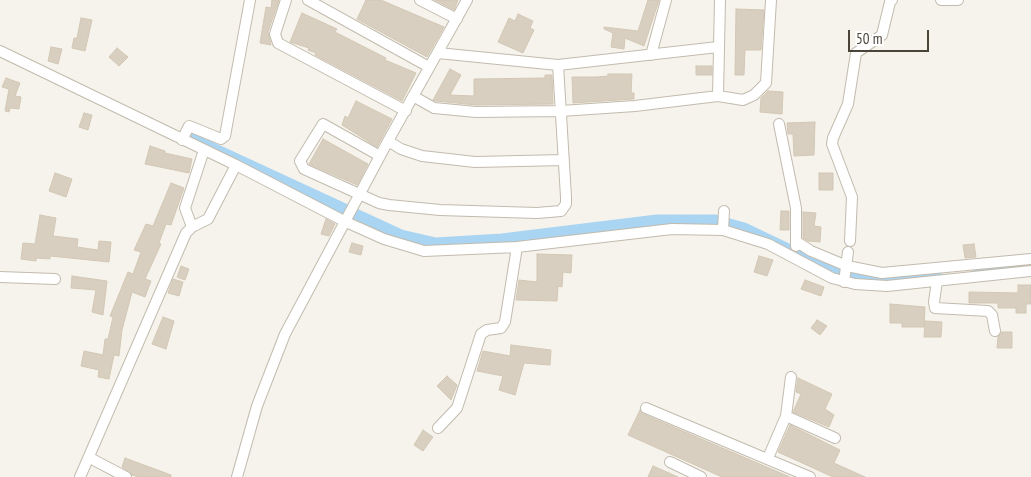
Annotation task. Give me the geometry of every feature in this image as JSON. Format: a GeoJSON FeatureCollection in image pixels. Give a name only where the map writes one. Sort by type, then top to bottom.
{"type":"FeatureCollection","features":[{"type":"Feature","properties":{"kind":"street"},"geometry":{"type":"LineString","coordinates":[[184,135],[192,126],[221,139],[226,136],[250,0]]}},
{"type":"Feature","properties":{"kind":"street"},"geometry":{"type":"LineString","coordinates":[[286,0],[275,34],[278,43],[406,111]]}},
{"type":"Feature","properties":{"kind":"street"},"geometry":{"type":"LineString","coordinates":[[308,0],[429,67]]}},
{"type":"Feature","properties":{"kind":"street"},"geometry":{"type":"LineString","coordinates":[[420,0],[458,19]]}},
{"type":"Feature","properties":{"kind":"street"},"geometry":{"type":"LineString","coordinates":[[237,477],[257,406],[285,334],[388,141],[467,0]]}},
{"type":"Feature","properties":{"kind":"street"},"geometry":{"type":"LineString","coordinates":[[651,55],[666,0]]}},
{"type":"Feature","properties":{"kind":"street"},"geometry":{"type":"LineString","coordinates":[[718,96],[720,0]]}},
{"type":"Feature","properties":{"kind":"street"},"geometry":{"type":"LineString","coordinates":[[413,96],[428,106],[476,112],[562,111],[635,106],[718,96],[743,100],[754,95],[766,83],[771,0]]}},
{"type":"Feature","properties":{"kind":"street"},"geometry":{"type":"LineString","coordinates":[[850,241],[852,197],[832,144],[833,138],[848,104],[856,53],[882,35],[892,0]]}},
{"type":"Feature","properties":{"kind":"street"},"geometry":{"type":"LineString","coordinates":[[941,0],[958,0]]}},
{"type":"Feature","properties":{"kind":"street"},"geometry":{"type":"LineString","coordinates":[[438,53],[558,65],[718,47]]}},
{"type":"Feature","properties":{"kind":"street"},"geometry":{"type":"LineString","coordinates":[[0,65],[3,53],[184,135],[204,150],[347,219],[384,239],[430,252],[517,247],[723,222],[749,236],[796,250],[811,251],[846,274],[855,284],[887,286],[1031,271]]}},
{"type":"Feature","properties":{"kind":"street"},"geometry":{"type":"LineString","coordinates":[[380,156],[323,124],[300,161],[304,169],[359,196],[399,207],[440,210],[556,212],[563,209],[566,204],[558,65]]}},
{"type":"Feature","properties":{"kind":"street"},"geometry":{"type":"LineString","coordinates":[[779,124],[796,208],[796,250]]}},
{"type":"Feature","properties":{"kind":"street"},"geometry":{"type":"LineString","coordinates":[[388,141],[401,149],[422,156],[475,162],[564,160]]}},
{"type":"Feature","properties":{"kind":"street"},"geometry":{"type":"LineString","coordinates":[[192,227],[185,208],[204,150]]}},
{"type":"Feature","properties":{"kind":"street"},"geometry":{"type":"LineString","coordinates":[[80,477],[90,458],[186,233],[192,227],[208,218],[236,165]]}},
{"type":"Feature","properties":{"kind":"street"},"geometry":{"type":"LineString","coordinates":[[438,428],[457,408],[481,334],[487,330],[500,328],[506,322],[517,247]]}},
{"type":"Feature","properties":{"kind":"street"},"geometry":{"type":"LineString","coordinates":[[796,250],[832,278],[846,274],[895,273],[1031,259]]}},
{"type":"Feature","properties":{"kind":"street"},"geometry":{"type":"LineString","coordinates":[[846,274],[848,252]]}},
{"type":"Feature","properties":{"kind":"street"},"geometry":{"type":"LineString","coordinates":[[0,277],[56,279]]}},
{"type":"Feature","properties":{"kind":"street"},"geometry":{"type":"LineString","coordinates":[[937,281],[935,308],[988,311],[992,315],[995,331]]}},
{"type":"Feature","properties":{"kind":"street"},"geometry":{"type":"LineString","coordinates":[[768,458],[786,416],[791,377]]}},
{"type":"Feature","properties":{"kind":"street"},"geometry":{"type":"LineString","coordinates":[[646,408],[810,477]]}},
{"type":"Feature","properties":{"kind":"street"},"geometry":{"type":"LineString","coordinates":[[786,416],[835,438]]}},
{"type":"Feature","properties":{"kind":"street"},"geometry":{"type":"LineString","coordinates":[[90,458],[126,477]]}},
{"type":"Feature","properties":{"kind":"street"},"geometry":{"type":"LineString","coordinates":[[670,462],[701,477]]}},
{"type":"Feature","properties":{"kind":"building"},"geometry":{"type":"Polygon","coordinates":[[[272,0],[279,0],[268,32],[271,45],[260,43],[266,7],[271,8],[272,0]]]}},
{"type":"Feature","properties":{"kind":"building"},"geometry":{"type":"Polygon","coordinates":[[[366,0],[381,0],[444,27],[427,57],[357,19],[366,0]]]}},
{"type":"Feature","properties":{"kind":"building"},"geometry":{"type":"Polygon","coordinates":[[[435,0],[458,0],[454,10],[435,0]]]}},
{"type":"Feature","properties":{"kind":"building"},"geometry":{"type":"Polygon","coordinates":[[[648,0],[659,0],[644,46],[625,38],[624,49],[611,47],[613,33],[604,29],[604,27],[638,31],[648,0]]]}},
{"type":"Feature","properties":{"kind":"building"},"geometry":{"type":"Polygon","coordinates":[[[736,9],[764,10],[761,50],[745,50],[744,75],[735,75],[736,9]]]}},
{"type":"Feature","properties":{"kind":"building"},"geometry":{"type":"Polygon","coordinates":[[[302,13],[337,29],[335,32],[386,58],[385,60],[416,73],[402,101],[315,55],[316,53],[308,50],[309,48],[290,42],[302,13]]]}},
{"type":"Feature","properties":{"kind":"building"},"geometry":{"type":"Polygon","coordinates":[[[518,14],[533,21],[530,28],[534,30],[523,53],[498,42],[509,18],[515,21],[518,14]]]}},
{"type":"Feature","properties":{"kind":"building"},"geometry":{"type":"Polygon","coordinates":[[[81,18],[92,20],[85,51],[72,48],[74,38],[77,38],[81,18]]]}},
{"type":"Feature","properties":{"kind":"building"},"geometry":{"type":"Polygon","coordinates":[[[51,47],[62,49],[58,64],[48,61],[51,47]]]}},
{"type":"Feature","properties":{"kind":"building"},"geometry":{"type":"Polygon","coordinates":[[[117,48],[128,57],[119,66],[109,57],[117,48]]]}},
{"type":"Feature","properties":{"kind":"building"},"geometry":{"type":"Polygon","coordinates":[[[696,66],[712,66],[712,75],[696,75],[696,66]]]}},
{"type":"Feature","properties":{"kind":"building"},"geometry":{"type":"Polygon","coordinates":[[[450,69],[461,75],[450,95],[474,96],[474,79],[545,78],[545,75],[552,75],[553,104],[476,105],[433,100],[450,69]]]}},
{"type":"Feature","properties":{"kind":"building"},"geometry":{"type":"Polygon","coordinates":[[[608,74],[632,74],[631,93],[634,93],[634,99],[573,103],[572,77],[597,77],[608,76],[608,74]]]}},
{"type":"Feature","properties":{"kind":"building"},"geometry":{"type":"Polygon","coordinates":[[[6,78],[20,83],[15,96],[21,97],[19,109],[10,108],[9,112],[5,111],[9,89],[2,87],[6,78]]]}},
{"type":"Feature","properties":{"kind":"building"},"geometry":{"type":"Polygon","coordinates":[[[768,91],[783,92],[782,114],[760,112],[761,98],[768,91]]]}},
{"type":"Feature","properties":{"kind":"building"},"geometry":{"type":"Polygon","coordinates":[[[356,101],[392,119],[377,147],[342,125],[345,116],[348,118],[356,101]]]}},
{"type":"Feature","properties":{"kind":"building"},"geometry":{"type":"Polygon","coordinates":[[[84,113],[92,115],[88,130],[79,127],[84,113]]]}},
{"type":"Feature","properties":{"kind":"building"},"geometry":{"type":"Polygon","coordinates":[[[815,122],[814,155],[794,156],[793,134],[788,134],[787,123],[815,122]]]}},
{"type":"Feature","properties":{"kind":"building"},"geometry":{"type":"Polygon","coordinates":[[[323,139],[368,164],[357,185],[309,164],[323,139]]]}},
{"type":"Feature","properties":{"kind":"building"},"geometry":{"type":"Polygon","coordinates":[[[150,146],[165,151],[165,153],[192,159],[189,173],[145,164],[150,146]]]}},
{"type":"Feature","properties":{"kind":"building"},"geometry":{"type":"Polygon","coordinates":[[[55,173],[72,179],[66,197],[49,191],[55,173]]]}},
{"type":"Feature","properties":{"kind":"building"},"geometry":{"type":"Polygon","coordinates":[[[819,173],[833,173],[833,190],[819,190],[819,173]]]}},
{"type":"Feature","properties":{"kind":"building"},"geometry":{"type":"Polygon","coordinates":[[[171,183],[184,188],[171,225],[166,224],[159,243],[161,244],[145,279],[151,281],[145,297],[132,292],[122,330],[119,356],[114,355],[109,379],[98,377],[99,370],[81,366],[84,351],[103,355],[105,339],[108,339],[113,317],[110,316],[128,272],[133,274],[141,252],[134,250],[146,224],[153,226],[171,183]]]}},
{"type":"Feature","properties":{"kind":"building"},"geometry":{"type":"Polygon","coordinates":[[[781,211],[789,211],[789,230],[780,230],[781,211]]]}},
{"type":"Feature","properties":{"kind":"building"},"geometry":{"type":"Polygon","coordinates":[[[803,212],[816,213],[814,226],[821,227],[820,242],[808,241],[803,238],[803,212]]]}},
{"type":"Feature","properties":{"kind":"building"},"geometry":{"type":"Polygon","coordinates":[[[40,215],[56,218],[53,236],[78,239],[77,247],[98,250],[99,241],[111,242],[109,262],[50,256],[50,259],[36,258],[36,261],[21,259],[23,243],[35,244],[40,215]]]}},
{"type":"Feature","properties":{"kind":"building"},"geometry":{"type":"Polygon","coordinates":[[[326,219],[335,224],[329,236],[321,234],[326,219]]]}},
{"type":"Feature","properties":{"kind":"building"},"geometry":{"type":"Polygon","coordinates":[[[352,243],[363,246],[361,255],[349,252],[352,243]]]}},
{"type":"Feature","properties":{"kind":"building"},"geometry":{"type":"Polygon","coordinates":[[[974,244],[976,257],[965,258],[963,245],[974,244]]]}},
{"type":"Feature","properties":{"kind":"building"},"geometry":{"type":"Polygon","coordinates":[[[537,254],[572,255],[571,273],[563,272],[562,287],[558,286],[557,301],[516,300],[519,280],[537,282],[537,254]]]}},
{"type":"Feature","properties":{"kind":"building"},"geometry":{"type":"Polygon","coordinates":[[[759,256],[773,260],[767,276],[754,272],[759,256]]]}},
{"type":"Feature","properties":{"kind":"building"},"geometry":{"type":"Polygon","coordinates":[[[181,266],[189,269],[185,280],[177,277],[181,266]]]}},
{"type":"Feature","properties":{"kind":"building"},"geometry":{"type":"Polygon","coordinates":[[[72,276],[107,281],[103,315],[92,312],[96,290],[71,288],[72,276]]]}},
{"type":"Feature","properties":{"kind":"building"},"geometry":{"type":"Polygon","coordinates":[[[173,279],[183,282],[179,296],[168,293],[173,279]]]}},
{"type":"Feature","properties":{"kind":"building"},"geometry":{"type":"Polygon","coordinates":[[[805,280],[824,287],[821,296],[801,289],[805,280]]]}},
{"type":"Feature","properties":{"kind":"building"},"geometry":{"type":"Polygon","coordinates":[[[1018,285],[1031,285],[1031,304],[1026,304],[1026,313],[1016,313],[1016,308],[998,308],[998,303],[969,303],[969,292],[1018,293],[1018,285]]]}},
{"type":"Feature","properties":{"kind":"building"},"geometry":{"type":"Polygon","coordinates":[[[890,304],[925,307],[924,327],[902,327],[902,323],[890,323],[890,304]]]}},
{"type":"Feature","properties":{"kind":"building"},"geometry":{"type":"Polygon","coordinates":[[[163,317],[174,321],[166,349],[152,344],[163,317]]]}},
{"type":"Feature","properties":{"kind":"building"},"geometry":{"type":"Polygon","coordinates":[[[817,320],[827,326],[820,335],[811,328],[817,320]]]}},
{"type":"Feature","properties":{"kind":"building"},"geometry":{"type":"Polygon","coordinates":[[[925,321],[942,322],[941,337],[924,337],[925,321]]]}},
{"type":"Feature","properties":{"kind":"building"},"geometry":{"type":"Polygon","coordinates":[[[1002,332],[1012,332],[1012,348],[997,348],[998,337],[1002,332]]]}},
{"type":"Feature","properties":{"kind":"building"},"geometry":{"type":"Polygon","coordinates":[[[511,345],[551,350],[550,365],[524,363],[515,395],[499,390],[503,376],[477,371],[483,351],[510,356],[511,345]]]}},
{"type":"Feature","properties":{"kind":"building"},"geometry":{"type":"Polygon","coordinates":[[[447,376],[457,385],[451,400],[437,386],[447,376]]]}},
{"type":"Feature","properties":{"kind":"building"},"geometry":{"type":"Polygon","coordinates":[[[798,378],[832,394],[825,409],[834,415],[829,427],[793,412],[801,394],[796,392],[798,378]]]}},
{"type":"Feature","properties":{"kind":"building"},"geometry":{"type":"Polygon","coordinates":[[[640,410],[643,414],[790,477],[722,477],[628,435],[640,410]]]}},
{"type":"Feature","properties":{"kind":"building"},"geometry":{"type":"Polygon","coordinates":[[[790,425],[840,450],[834,463],[865,477],[833,477],[778,452],[790,425]]]}},
{"type":"Feature","properties":{"kind":"building"},"geometry":{"type":"Polygon","coordinates":[[[423,430],[433,437],[423,451],[414,445],[423,430]]]}},
{"type":"Feature","properties":{"kind":"building"},"geometry":{"type":"Polygon","coordinates":[[[125,458],[171,475],[171,477],[139,477],[132,475],[122,467],[125,458]]]}},
{"type":"Feature","properties":{"kind":"building"},"geometry":{"type":"Polygon","coordinates":[[[653,466],[678,477],[648,477],[653,466]]]}},
{"type":"Feature","properties":{"kind":"waterway"},"geometry":{"type":"LineString","coordinates":[[189,137],[401,235],[436,243],[502,239],[657,220],[715,220],[744,228],[834,271],[866,280],[937,276]]}},
{"type":"Feature","properties":{"kind":"waterway"},"geometry":{"type":"LineString","coordinates":[[978,272],[1031,265]]}}]}
